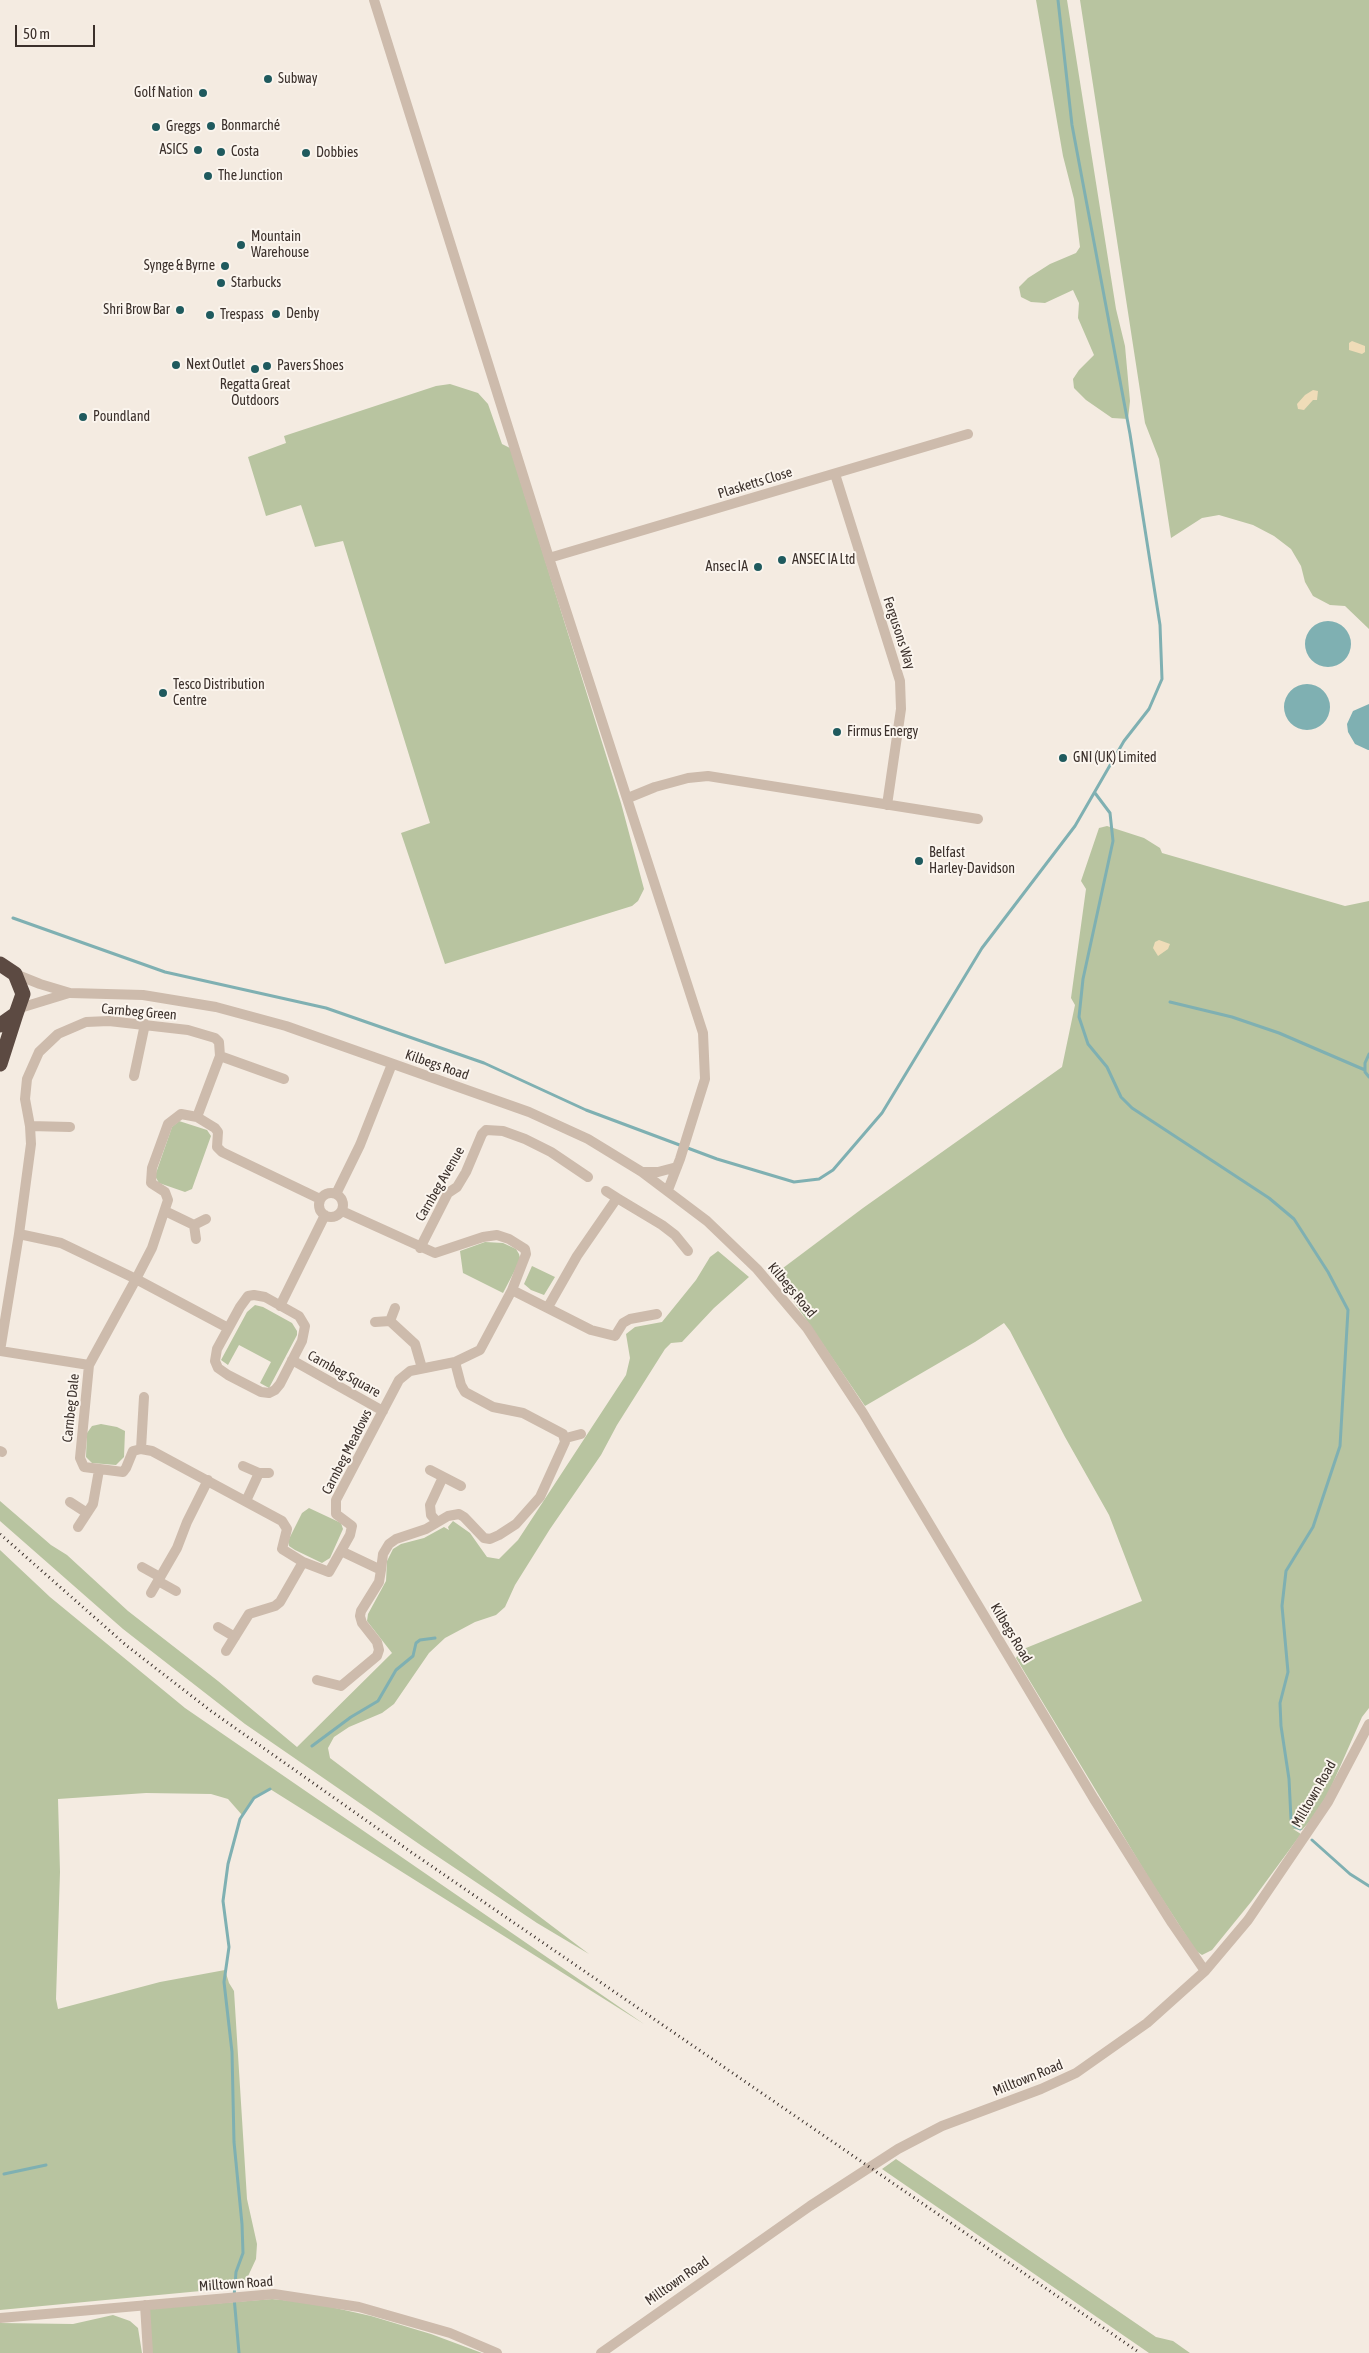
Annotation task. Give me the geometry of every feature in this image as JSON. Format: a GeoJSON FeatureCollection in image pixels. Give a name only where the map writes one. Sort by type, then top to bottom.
{"type":"FeatureCollection","features":[{"type":"Feature","properties":{"kind":"highway"},"geometry":{"type":"LineString","coordinates":[[0,1064],[18,1011],[22,986],[5,964]]}},
{"type":"Feature","properties":{"kind":"highway"},"geometry":{"type":"LineString","coordinates":[[0,1025],[18,1011]]}},
{"type":"Feature","properties":{"kind":"street"},"geometry":{"type":"LineString","coordinates":[[374,0],[549,558],[703,1032],[705,1079],[679,1163],[668,1190]]}},
{"type":"Feature","properties":{"kind":"street","name":"Plasketts Close"},"geometry":{"type":"LineString","coordinates":[[549,558],[968,434]]}},
{"type":"Feature","properties":{"kind":"street","name":"Fergusons Way"},"geometry":{"type":"LineString","coordinates":[[835,474],[900,681],[901,709],[887,805]]}},
{"type":"Feature","properties":{"kind":"street"},"geometry":{"type":"LineString","coordinates":[[628,798],[656,787],[688,778],[708,776],[978,819]]}},
{"type":"Feature","properties":{"kind":"street","name":"Kilbegs Road"},"geometry":{"type":"LineString","coordinates":[[5,964],[40,984],[70,992],[143,995],[216,1006],[286,1026],[529,1112],[588,1139],[642,1172],[707,1221],[757,1269],[807,1328],[863,1413],[1121,1844],[1205,1971]]}},
{"type":"Feature","properties":{"kind":"street","name":"Kilbegs Road"},"geometry":{"type":"LineString","coordinates":[[18,1011],[70,992]]}},
{"type":"Feature","properties":{"kind":"street","name":"Carnbeg Green"},"geometry":{"type":"LineString","coordinates":[[0,1351],[28,1173],[30,1126],[25,1100],[27,1079],[34,1060],[50,1039],[67,1029],[86,1022],[109,1021],[188,1030],[212,1036],[218,1042],[220,1056]]}},
{"type":"Feature","properties":{"kind":"street"},"geometry":{"type":"LineString","coordinates":[[134,1076],[146,1024]]}},
{"type":"Feature","properties":{"kind":"street"},"geometry":{"type":"LineString","coordinates":[[197,1117],[220,1056],[284,1079]]}},
{"type":"Feature","properties":{"kind":"street"},"geometry":{"type":"LineString","coordinates":[[336,1194],[363,1138],[392,1064]]}},
{"type":"Feature","properties":{"kind":"street"},"geometry":{"type":"LineString","coordinates":[[89,1364],[152,1248],[165,1211],[168,1198],[150,1180],[158,1150],[168,1124],[174,1118],[185,1114],[197,1117],[215,1128],[218,1132],[217,1147],[222,1152],[320,1198]]}},
{"type":"Feature","properties":{"kind":"street"},"geometry":{"type":"LineString","coordinates":[[30,1126],[70,1127]]}},
{"type":"Feature","properties":{"kind":"street","name":"Carnbeg Avenue"},"geometry":{"type":"LineString","coordinates":[[420,1248],[448,1193],[461,1181],[486,1130],[497,1130],[525,1139],[551,1152],[588,1177]]}},
{"type":"Feature","properties":{"kind":"street"},"geometry":{"type":"LineString","coordinates":[[642,1172],[658,1172],[679,1163]]}},
{"type":"Feature","properties":{"kind":"street"},"geometry":{"type":"LineString","coordinates":[[606,1191],[662,1225],[675,1235],[688,1251]]}},
{"type":"Feature","properties":{"kind":"street"},"geometry":{"type":"LineString","coordinates":[[326,1194],[336,1194],[342,1199],[342,1210],[336,1216],[325,1215],[320,1210],[320,1198],[326,1194]]}},
{"type":"Feature","properties":{"kind":"street"},"geometry":{"type":"LineString","coordinates":[[548,1307],[569,1268],[617,1198]]}},
{"type":"Feature","properties":{"kind":"street"},"geometry":{"type":"LineString","coordinates":[[342,1210],[420,1248],[440,1253],[483,1237],[497,1235],[509,1239],[525,1249],[526,1254],[512,1290],[586,1328],[617,1341],[623,1323],[630,1318],[657,1314]]}},
{"type":"Feature","properties":{"kind":"street"},"geometry":{"type":"LineString","coordinates":[[165,1211],[194,1225]]}},
{"type":"Feature","properties":{"kind":"street"},"geometry":{"type":"LineString","coordinates":[[280,1306],[325,1215]]}},
{"type":"Feature","properties":{"kind":"street"},"geometry":{"type":"LineString","coordinates":[[194,1225],[206,1219]]}},
{"type":"Feature","properties":{"kind":"street"},"geometry":{"type":"LineString","coordinates":[[194,1225],[196,1239]]}},
{"type":"Feature","properties":{"kind":"street"},"geometry":{"type":"LineString","coordinates":[[19,1234],[61,1243],[136,1279],[228,1328]]}},
{"type":"Feature","properties":{"kind":"street","name":"Carnbeg Meadows"},"geometry":{"type":"LineString","coordinates":[[342,1551],[352,1526],[336,1514],[334,1504],[399,1380],[410,1371],[455,1362],[480,1350],[512,1290]]}},
{"type":"Feature","properties":{"kind":"street","name":"Carnbeg Square"},"geometry":{"type":"LineString","coordinates":[[248,1296],[261,1296],[280,1306],[299,1316],[305,1326],[303,1338],[277,1388],[271,1392],[261,1392],[218,1368],[215,1358],[228,1328],[248,1296]]}},
{"type":"Feature","properties":{"kind":"street"},"geometry":{"type":"LineString","coordinates":[[390,1321],[395,1308]]}},
{"type":"Feature","properties":{"kind":"street"},"geometry":{"type":"LineString","coordinates":[[375,1322],[390,1321],[415,1344],[422,1368]]}},
{"type":"Feature","properties":{"kind":"street","name":"Carnbeg Dale"},"geometry":{"type":"LineString","coordinates":[[0,1351],[89,1364],[80,1462],[84,1467],[122,1472],[126,1468],[132,1453],[141,1449]]}},
{"type":"Feature","properties":{"kind":"street","name":"Carnbeg Square"},"geometry":{"type":"LineString","coordinates":[[292,1360],[383,1411]]}},
{"type":"Feature","properties":{"kind":"street"},"geometry":{"type":"LineString","coordinates":[[455,1362],[461,1385],[465,1392],[493,1407],[523,1413],[563,1434],[566,1438]]}},
{"type":"Feature","properties":{"kind":"street"},"geometry":{"type":"LineString","coordinates":[[144,1397],[141,1449],[152,1451],[284,1522],[287,1529],[282,1548],[303,1562],[329,1572],[342,1551],[381,1570]]}},
{"type":"Feature","properties":{"kind":"street"},"geometry":{"type":"LineString","coordinates":[[566,1438],[581,1434]]}},
{"type":"Feature","properties":{"kind":"street"},"geometry":{"type":"LineString","coordinates":[[317,1680],[341,1686],[377,1656],[379,1650],[378,1642],[362,1623],[360,1614],[379,1582],[383,1554],[389,1544],[396,1539],[426,1529],[448,1516],[459,1514],[484,1538],[490,1539],[505,1532],[516,1524],[540,1497],[566,1438]]}},
{"type":"Feature","properties":{"kind":"street"},"geometry":{"type":"LineString","coordinates":[[243,1466],[264,1473],[246,1501]]}},
{"type":"Feature","properties":{"kind":"street"},"geometry":{"type":"LineString","coordinates":[[78,1527],[96,1495],[99,1470]]}},
{"type":"Feature","properties":{"kind":"street"},"geometry":{"type":"LineString","coordinates":[[430,1470],[460,1486]]}},
{"type":"Feature","properties":{"kind":"street"},"geometry":{"type":"LineString","coordinates":[[437,1522],[431,1515],[430,1505],[443,1477]]}},
{"type":"Feature","properties":{"kind":"street"},"geometry":{"type":"LineString","coordinates":[[151,1593],[178,1548],[187,1522],[208,1480]]}},
{"type":"Feature","properties":{"kind":"street"},"geometry":{"type":"LineString","coordinates":[[70,1502],[87,1513]]}},
{"type":"Feature","properties":{"kind":"street"},"geometry":{"type":"LineString","coordinates":[[226,1652],[251,1612],[275,1606],[280,1602],[303,1562]]}},
{"type":"Feature","properties":{"kind":"street"},"geometry":{"type":"LineString","coordinates":[[142,1567],[176,1591]]}},
{"type":"Feature","properties":{"kind":"street"},"geometry":{"type":"LineString","coordinates":[[218,1627],[235,1637]]}},
{"type":"Feature","properties":{"kind":"street","name":"Milltown Road"},"geometry":{"type":"LineString","coordinates":[[601,2353],[810,2206],[898,2149],[942,2126],[1041,2089],[1076,2073],[1147,2023],[1205,1971],[1248,1920],[1328,1802],[1369,1724]]}},
{"type":"Feature","properties":{"kind":"street","name":"Milltown Road"},"geometry":{"type":"LineString","coordinates":[[0,2318],[274,2294],[359,2307],[450,2334],[497,2353]]}},
{"type":"Feature","properties":{"kind":"street"},"geometry":{"type":"LineString","coordinates":[[145,2305],[148,2353]]}},
{"type":"Feature","properties":{"kind":"green space"},"geometry":{"type":"Polygon","coordinates":[[[1036,0],[1067,0],[1116,309],[1125,346],[1130,401],[1128,419],[1112,418],[1086,400],[1074,388],[1073,379],[1094,355],[1078,318],[1079,303],[1073,290],[1045,303],[1031,302],[1021,297],[1019,287],[1028,278],[1050,264],[1076,253],[1080,247],[1074,199],[1063,156],[1036,0]]]}},
{"type":"Feature","properties":{"kind":"green space"},"geometry":{"type":"Polygon","coordinates":[[[1080,0],[1369,0],[1369,629],[1345,606],[1330,605],[1313,596],[1305,582],[1301,566],[1291,549],[1274,536],[1253,525],[1219,515],[1202,518],[1171,538],[1159,459],[1145,423],[1080,0]]]}},
{"type":"Feature","properties":{"kind":"green space"},"geometry":{"type":"Polygon","coordinates":[[[450,384],[478,393],[488,404],[502,444],[510,448],[621,803],[644,889],[638,901],[632,906],[445,964],[401,833],[430,823],[343,541],[315,547],[301,505],[266,516],[248,457],[286,443],[284,436],[436,386],[450,384]]]}},
{"type":"Feature","properties":{"kind":"green space"},"geometry":{"type":"Polygon","coordinates":[[[1107,826],[1144,838],[1160,848],[1162,853],[1345,906],[1369,901],[1369,1708],[1362,1717],[1328,1794],[1310,1821],[1302,1830],[1293,1829],[1301,1834],[1251,1902],[1212,1950],[1202,1955],[1196,1951],[1150,1880],[1016,1658],[1021,1650],[1142,1601],[1109,1515],[1065,1437],[1010,1331],[1004,1323],[865,1406],[775,1274],[863,1208],[1062,1067],[1075,1005],[1071,998],[1086,889],[1081,881],[1099,828],[1107,826]]]}},
{"type":"Feature","properties":{"kind":"green space"},"geometry":{"type":"Polygon","coordinates":[[[179,1121],[207,1130],[211,1136],[192,1189],[185,1192],[159,1183],[155,1176],[172,1127],[179,1121]]]}},
{"type":"Feature","properties":{"kind":"green space"},"geometry":{"type":"Polygon","coordinates":[[[485,1242],[503,1243],[516,1249],[519,1254],[520,1258],[503,1293],[463,1273],[460,1251],[485,1242]]]}},
{"type":"Feature","properties":{"kind":"green space"},"geometry":{"type":"Polygon","coordinates":[[[718,1251],[749,1277],[714,1308],[682,1342],[671,1343],[665,1349],[617,1425],[601,1455],[550,1529],[515,1585],[505,1607],[496,1615],[475,1622],[445,1638],[429,1653],[394,1704],[382,1713],[349,1727],[334,1737],[328,1748],[330,1758],[589,1954],[537,1923],[245,1724],[123,1629],[0,1521],[0,1501],[51,1545],[67,1555],[128,1611],[218,1681],[297,1747],[392,1653],[367,1621],[368,1614],[386,1581],[387,1561],[393,1549],[401,1544],[424,1538],[444,1527],[449,1530],[448,1527],[453,1521],[470,1533],[487,1557],[499,1559],[518,1540],[626,1375],[630,1358],[626,1334],[635,1327],[662,1322],[696,1280],[710,1257],[718,1251]]]}},
{"type":"Feature","properties":{"kind":"green space"},"geometry":{"type":"Polygon","coordinates":[[[532,1266],[555,1277],[544,1295],[531,1290],[524,1284],[532,1266]]]}},
{"type":"Feature","properties":{"kind":"green space"},"geometry":{"type":"Polygon","coordinates":[[[255,1305],[263,1307],[292,1323],[297,1331],[297,1335],[269,1388],[260,1383],[271,1362],[239,1345],[228,1365],[221,1360],[247,1312],[255,1305]]]}},
{"type":"Feature","properties":{"kind":"green space"},"geometry":{"type":"Polygon","coordinates":[[[101,1424],[117,1427],[125,1431],[124,1457],[116,1465],[92,1463],[86,1457],[87,1433],[92,1426],[101,1424]]]}},
{"type":"Feature","properties":{"kind":"green space"},"geometry":{"type":"Polygon","coordinates":[[[309,1508],[341,1523],[343,1529],[330,1558],[322,1563],[289,1546],[288,1541],[302,1513],[309,1508]]]}},
{"type":"Feature","properties":{"kind":"green space"},"geometry":{"type":"Polygon","coordinates":[[[0,1550],[50,1597],[185,1708],[644,2024],[270,1789],[254,1798],[242,1815],[228,1799],[211,1794],[146,1793],[58,1799],[60,1872],[56,1999],[58,2009],[160,1982],[225,1970],[234,1991],[247,2199],[257,2244],[256,2259],[243,2287],[0,2310],[0,1550]]]}},
{"type":"Feature","properties":{"kind":"green space"},"geometry":{"type":"Polygon","coordinates":[[[896,2159],[1156,2337],[1173,2341],[1190,2353],[1149,2353],[882,2169],[896,2159]]]}},
{"type":"Feature","properties":{"kind":"green space"},"geometry":{"type":"Polygon","coordinates":[[[272,2299],[313,2303],[371,2316],[431,2334],[482,2353],[152,2353],[149,2309],[272,2299]]]}},
{"type":"Feature","properties":{"kind":"green space"},"geometry":{"type":"Polygon","coordinates":[[[113,2315],[130,2321],[138,2328],[142,2353],[0,2353],[0,2323],[73,2324],[113,2315]]]}},
{"type":"Feature","properties":{"kind":"sand"},"geometry":{"type":"Polygon","coordinates":[[[1352,341],[1365,346],[1365,352],[1362,354],[1349,350],[1349,343],[1352,341]]]}},
{"type":"Feature","properties":{"kind":"sand"},"geometry":{"type":"Polygon","coordinates":[[[1313,390],[1318,391],[1317,400],[1313,400],[1304,410],[1298,409],[1297,404],[1305,395],[1313,390]]]}},
{"type":"Feature","properties":{"kind":"sand"},"geometry":{"type":"Polygon","coordinates":[[[1159,940],[1170,944],[1168,949],[1158,956],[1153,948],[1155,942],[1159,940]]]}},
{"type":"Feature","properties":{"kind":"water"},"geometry":{"type":"Polygon","coordinates":[[[1323,621],[1333,621],[1347,631],[1351,644],[1347,657],[1341,663],[1333,667],[1323,667],[1309,657],[1305,649],[1305,639],[1315,625],[1323,621]]]}},
{"type":"Feature","properties":{"kind":"water"},"geometry":{"type":"Polygon","coordinates":[[[1302,684],[1312,684],[1326,694],[1330,707],[1326,720],[1320,726],[1312,730],[1302,730],[1288,720],[1284,712],[1284,702],[1294,688],[1302,684]]]}},
{"type":"Feature","properties":{"kind":"water"},"geometry":{"type":"Polygon","coordinates":[[[1369,704],[1368,750],[1355,744],[1348,732],[1347,724],[1353,711],[1369,704]]]}},
{"type":"Feature","properties":{"kind":"waterway"},"geometry":{"type":"LineString","coordinates":[[13,918],[165,972],[326,1008],[484,1063],[586,1110],[717,1159],[794,1182],[819,1179],[833,1170],[882,1113],[982,948],[1075,826],[1124,741],[1149,709],[1162,679],[1160,625],[1130,434],[1072,125],[1058,0]]}},
{"type":"Feature","properties":{"kind":"waterway"},"geometry":{"type":"LineString","coordinates":[[1095,793],[1110,813],[1113,841],[1083,979],[1079,1017],[1088,1044],[1107,1067],[1121,1097],[1132,1108],[1269,1198],[1294,1219],[1328,1272],[1348,1310],[1340,1446],[1313,1527],[1286,1571],[1282,1606],[1288,1672],[1280,1703],[1281,1726],[1289,1779],[1291,1819],[1294,1826],[1300,1829]]}},
{"type":"Feature","properties":{"kind":"waterway"},"geometry":{"type":"LineString","coordinates":[[1170,1002],[1232,1017],[1279,1033],[1365,1070]]}},
{"type":"Feature","properties":{"kind":"waterway"},"geometry":{"type":"LineString","coordinates":[[1369,1054],[1365,1063],[1365,1072],[1369,1077]]}},
{"type":"Feature","properties":{"kind":"waterway"},"geometry":{"type":"LineString","coordinates":[[312,1746],[351,1717],[378,1701],[396,1670],[413,1656],[416,1643],[420,1640],[435,1638]]}},
{"type":"Feature","properties":{"kind":"waterway"},"geometry":{"type":"LineString","coordinates":[[239,2353],[234,2297],[236,2272],[243,2253],[242,2224],[234,2142],[232,2052],[224,1982],[229,1947],[223,1901],[228,1864],[240,1819],[254,1798],[270,1789]]}},
{"type":"Feature","properties":{"kind":"waterway"},"geometry":{"type":"LineString","coordinates":[[1312,1840],[1350,1874],[1369,1886]]}},
{"type":"Feature","properties":{"kind":"waterway"},"geometry":{"type":"LineString","coordinates":[[4,2174],[46,2165]]}},
{"type":"Feature","properties":{"kind":"railway"},"geometry":{"type":"LineString","coordinates":[[0,1534],[127,1646],[211,1711],[411,1852],[1140,2353]]}},
{"type":"Feature","properties":{"kind":"place","name":"Subway"},"geometry":{"type":"Point","coordinates":[268,79]}},
{"type":"Feature","properties":{"kind":"place","name":"Golf Nation"},"geometry":{"type":"Point","coordinates":[203,93]}},
{"type":"Feature","properties":{"kind":"place","name":"Bonmarché"},"geometry":{"type":"Point","coordinates":[211,126]}},
{"type":"Feature","properties":{"kind":"place","name":"Greggs"},"geometry":{"type":"Point","coordinates":[156,127]}},
{"type":"Feature","properties":{"kind":"place","name":"ASICS"},"geometry":{"type":"Point","coordinates":[198,150]}},
{"type":"Feature","properties":{"kind":"place","name":"Costa"},"geometry":{"type":"Point","coordinates":[221,152]}},
{"type":"Feature","properties":{"kind":"place","name":"Dobbies"},"geometry":{"type":"Point","coordinates":[306,153]}},
{"type":"Feature","properties":{"kind":"place","name":"The Junction"},"geometry":{"type":"Point","coordinates":[208,176]}},
{"type":"Feature","properties":{"kind":"place","name":"Mountain Warehouse"},"geometry":{"type":"Point","coordinates":[241,245]}},
{"type":"Feature","properties":{"kind":"place","name":"Synge & Byrne"},"geometry":{"type":"Point","coordinates":[225,266]}},
{"type":"Feature","properties":{"kind":"place","name":"Starbucks"},"geometry":{"type":"Point","coordinates":[221,283]}},
{"type":"Feature","properties":{"kind":"place","name":"Shri Brow Bar"},"geometry":{"type":"Point","coordinates":[180,310]}},
{"type":"Feature","properties":{"kind":"place","name":"Denby"},"geometry":{"type":"Point","coordinates":[276,314]}},
{"type":"Feature","properties":{"kind":"place","name":"Trespass"},"geometry":{"type":"Point","coordinates":[210,315]}},
{"type":"Feature","properties":{"kind":"place","name":"Next Outlet"},"geometry":{"type":"Point","coordinates":[176,365]}},
{"type":"Feature","properties":{"kind":"place","name":"Pavers Shoes"},"geometry":{"type":"Point","coordinates":[267,366]}},
{"type":"Feature","properties":{"kind":"place","name":"Regatta Great Outdoors"},"geometry":{"type":"Point","coordinates":[255,369]}},
{"type":"Feature","properties":{"kind":"place","name":"Poundland"},"geometry":{"type":"Point","coordinates":[83,417]}},
{"type":"Feature","properties":{"kind":"place","name":"ANSEC IA Ltd"},"geometry":{"type":"Point","coordinates":[782,560]}},
{"type":"Feature","properties":{"kind":"place","name":"Ansec IA"},"geometry":{"type":"Point","coordinates":[758,567]}},
{"type":"Feature","properties":{"kind":"place","name":"Tesco Distribution Centre"},"geometry":{"type":"Point","coordinates":[163,693]}},
{"type":"Feature","properties":{"kind":"place","name":"Firmus Energy"},"geometry":{"type":"Point","coordinates":[837,732]}},
{"type":"Feature","properties":{"kind":"place","name":"GNI (UK) Limited"},"geometry":{"type":"Point","coordinates":[1063,758]}},
{"type":"Feature","properties":{"kind":"place","name":"Belfast Harley-Davidson"},"geometry":{"type":"Point","coordinates":[919,861]}}]}
